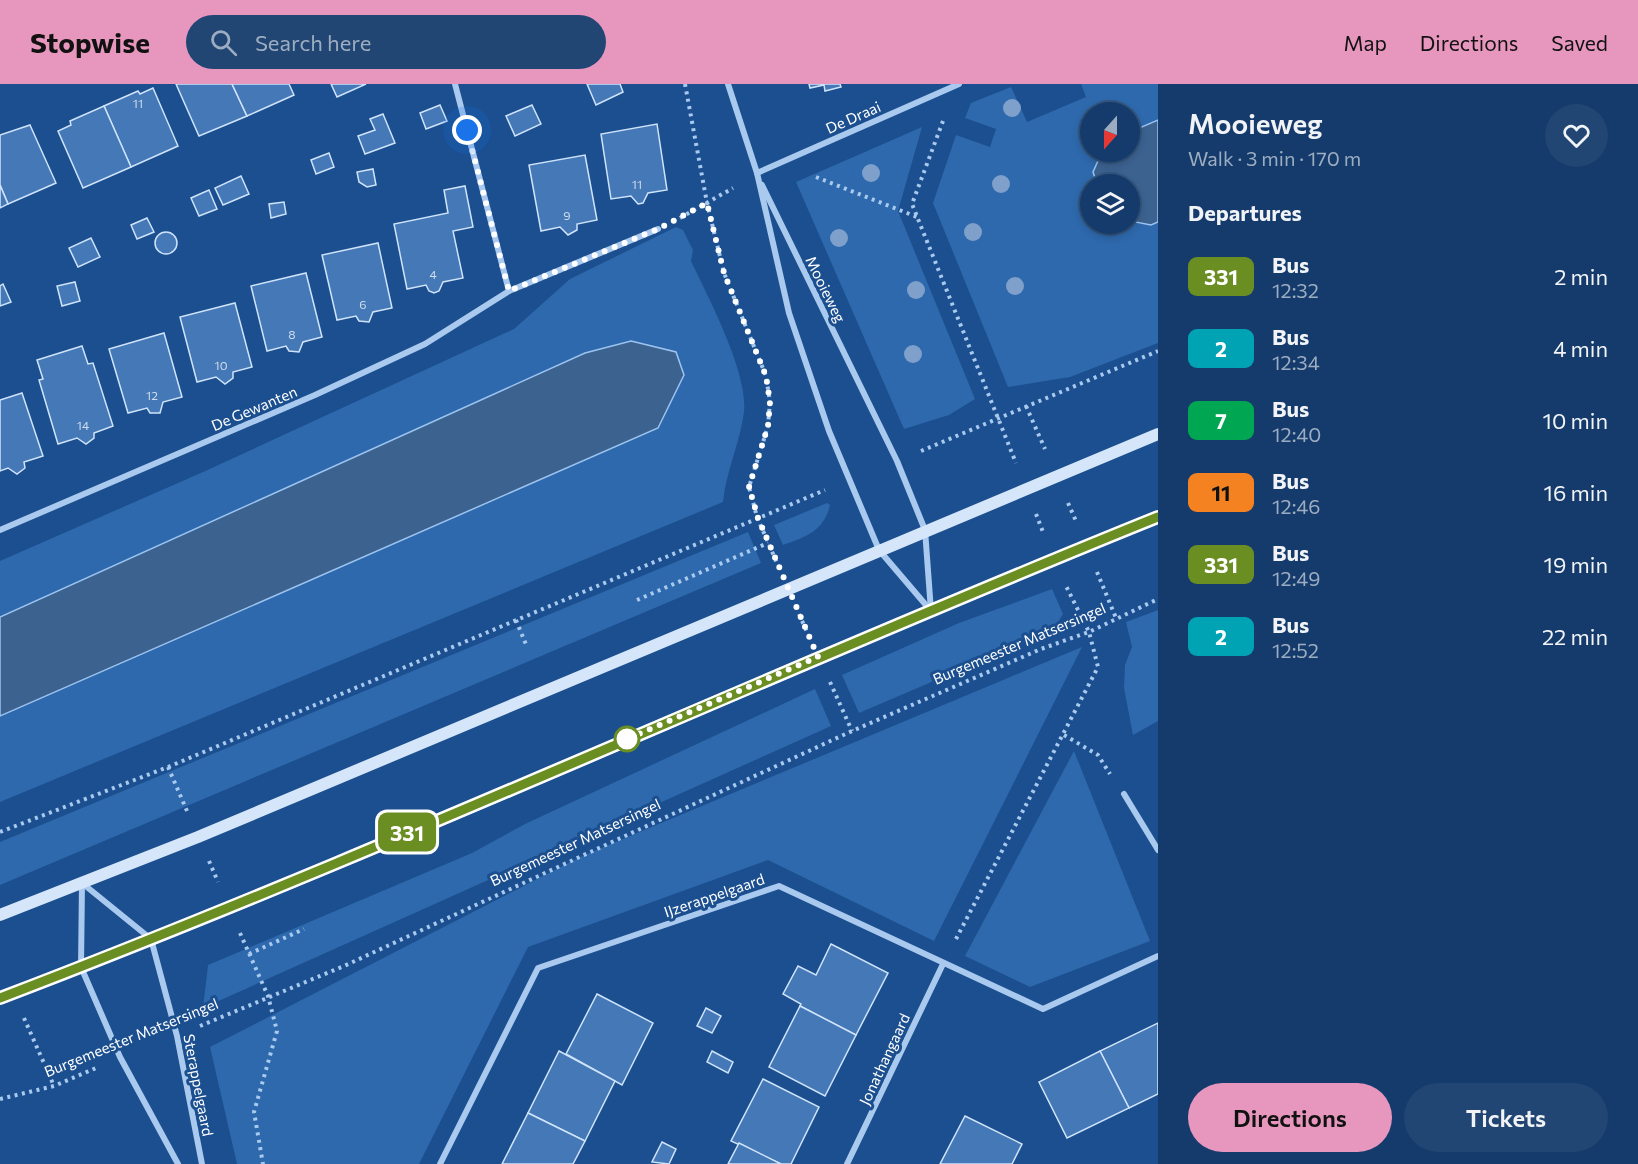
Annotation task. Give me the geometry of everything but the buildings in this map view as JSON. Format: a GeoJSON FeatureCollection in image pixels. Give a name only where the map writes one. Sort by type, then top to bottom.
{"type":"FeatureCollection","features":[{"type":"Feature","properties":{"kind":"main road"},"geometry":{"type":"LineString","coordinates":[[0,915],[198,837],[1056,474],[1158,434]]}},
{"type":"Feature","properties":{"kind":"main road"},"geometry":{"type":"LineString","coordinates":[[0,998],[229,908],[818,657],[1158,517]]}},
{"type":"Feature","properties":{"kind":"street"},"geometry":{"type":"LineString","coordinates":[[455,84],[509,291]]}},
{"type":"Feature","properties":{"kind":"street","name":"Mooieweg"},"geometry":{"type":"LineString","coordinates":[[728,84],[757,173],[789,313],[849,480],[879,550],[931,611]]}},
{"type":"Feature","properties":{"kind":"street","name":"De Draai"},"geometry":{"type":"LineString","coordinates":[[757,173],[958,85]]}},
{"type":"Feature","properties":{"kind":"street","name":"Mooieweg"},"geometry":{"type":"LineString","coordinates":[[757,173],[897,461],[926,530],[931,611]]}},
{"type":"Feature","properties":{"kind":"street","name":"De Gewanten"},"geometry":{"type":"LineString","coordinates":[[0,530],[315,395],[425,344],[509,291],[658,229]]}},
{"type":"Feature","properties":{"kind":"street"},"geometry":{"type":"LineString","coordinates":[[1124,794],[1158,850]]}},
{"type":"Feature","properties":{"kind":"street"},"geometry":{"type":"LineString","coordinates":[[82,883],[151,939]]}},
{"type":"Feature","properties":{"kind":"street"},"geometry":{"type":"LineString","coordinates":[[82,883],[81,967],[120,1057],[178,1164]]}},
{"type":"Feature","properties":{"kind":"street","name":"IJzerappelgaard"},"geometry":{"type":"LineString","coordinates":[[440,1164],[538,968],[779,886],[1043,1009],[1158,956]]}},
{"type":"Feature","properties":{"kind":"street","name":"Sterappelgaard"},"geometry":{"type":"LineString","coordinates":[[151,939],[177,1036],[202,1164]]}},
{"type":"Feature","properties":{"kind":"street","name":"Jonathangaard"},"geometry":{"type":"LineString","coordinates":[[847,1164],[943,964]]}},
{"type":"Feature","properties":{"kind":"path"},"geometry":{"type":"LineString","coordinates":[[685,84],[707,203],[724,273],[766,376],[770,402],[768,426],[749,487],[768,543],[852,731]]}},
{"type":"Feature","properties":{"kind":"path"},"geometry":{"type":"LineString","coordinates":[[943,964],[1098,666],[1089,632],[1054,559],[912,204],[958,85]]}},
{"type":"Feature","properties":{"kind":"path"},"geometry":{"type":"LineString","coordinates":[[781,162],[918,218]]}},
{"type":"Feature","properties":{"kind":"path"},"geometry":{"type":"LineString","coordinates":[[658,229],[757,173]]}},
{"type":"Feature","properties":{"kind":"path"},"geometry":{"type":"LineString","coordinates":[[897,461],[1158,351]]}},
{"type":"Feature","properties":{"kind":"path"},"geometry":{"type":"LineString","coordinates":[[1026,406],[1116,618]]}},
{"type":"Feature","properties":{"kind":"path"},"geometry":{"type":"LineString","coordinates":[[0,832],[168,767],[849,480]]}},
{"type":"Feature","properties":{"kind":"path"},"geometry":{"type":"LineString","coordinates":[[637,600],[768,543]]}},
{"type":"Feature","properties":{"kind":"path","name":"Burgemeester Matsersingel"},"geometry":{"type":"LineString","coordinates":[[177,1036],[344,966],[852,731],[1041,649],[1089,632],[1158,599]]}},
{"type":"Feature","properties":{"kind":"path"},"geometry":{"type":"LineString","coordinates":[[516,620],[527,647]]}},
{"type":"Feature","properties":{"kind":"path"},"geometry":{"type":"LineString","coordinates":[[1064,735],[1098,755],[1124,794]]}},
{"type":"Feature","properties":{"kind":"path"},"geometry":{"type":"LineString","coordinates":[[168,767],[268,996],[277,1031],[254,1112],[263,1164]]}},
{"type":"Feature","properties":{"kind":"path"},"geometry":{"type":"LineString","coordinates":[[249,954],[304,929]]}},
{"type":"Feature","properties":{"kind":"path"},"geometry":{"type":"LineString","coordinates":[[13,993],[54,1086]]}},
{"type":"Feature","properties":{"kind":"path","name":"Burgemeester Matsersingel"},"geometry":{"type":"LineString","coordinates":[[0,1099],[54,1086],[120,1057]]}},
{"type":"Feature","properties":{"kind":"shaded area"},"geometry":{"type":"Polygon","coordinates":[[[1081,84],[1158,84],[1158,120],[1140,128],[1140,102],[1080,102],[1080,162],[1097,162],[1094,174],[1080,174],[1080,234],[1140,234],[1140,223],[1151,225],[1158,222],[1158,343],[1070,377],[1008,387],[933,203],[956,135],[990,147],[996,129],[965,118],[971,103],[1011,87],[1027,122],[1086,97],[1081,84]]]}},
{"type":"Feature","properties":{"kind":"shaded area"},"geometry":{"type":"Polygon","coordinates":[[[1158,120],[1158,222],[1151,225],[1140,223],[1140,174],[1094,174],[1093,172],[1098,162],[1140,162],[1140,128],[1158,120]]]}},
{"type":"Feature","properties":{"kind":"shaded area"},"geometry":{"type":"Polygon","coordinates":[[[922,127],[898,211],[975,399],[949,415],[904,429],[796,182],[922,127]]]}},
{"type":"Feature","properties":{"kind":"shaded area"},"geometry":{"type":"Polygon","coordinates":[[[676,227],[683,230],[693,250],[691,261],[726,336],[744,396],[742,423],[723,502],[0,802],[0,716],[243,609],[684,375],[676,352],[632,341],[585,353],[0,617],[0,561],[203,472],[514,329],[570,279],[676,227]]]}},
{"type":"Feature","properties":{"kind":"shaded area"},"geometry":{"type":"Polygon","coordinates":[[[631,341],[676,352],[684,375],[658,428],[0,716],[0,617],[585,353],[631,341]]]}},
{"type":"Feature","properties":{"kind":"shaded area"},"geometry":{"type":"Polygon","coordinates":[[[827,503],[830,505],[827,514],[819,527],[806,536],[783,545],[774,525],[827,503]]]}},
{"type":"Feature","properties":{"kind":"shaded area"},"geometry":{"type":"Polygon","coordinates":[[[748,532],[761,563],[0,885],[0,842],[748,532]]]}},
{"type":"Feature","properties":{"kind":"shaded area"},"geometry":{"type":"Polygon","coordinates":[[[1052,589],[1063,614],[1053,630],[859,713],[842,675],[959,623],[1052,589]]]}},
{"type":"Feature","properties":{"kind":"shaded area"},"geometry":{"type":"Polygon","coordinates":[[[1158,610],[1158,721],[1133,735],[1124,688],[1125,665],[1132,647],[1126,622],[1158,610]]]}},
{"type":"Feature","properties":{"kind":"shaded area"},"geometry":{"type":"Polygon","coordinates":[[[1082,647],[934,941],[768,860],[528,947],[419,1164],[237,1164],[210,1047],[580,857],[1082,647]]]}},
{"type":"Feature","properties":{"kind":"shaded area"},"geometry":{"type":"Polygon","coordinates":[[[815,689],[831,726],[203,1008],[208,965],[472,853],[525,824],[815,689]]]}},
{"type":"Feature","properties":{"kind":"shaded area"},"geometry":{"type":"Polygon","coordinates":[[[1074,751],[1150,941],[1030,987],[965,956],[1074,751]]]}},
{"type":"Feature","properties":{"kind":"bus line","name":"331"},"geometry":{"type":"LineString","coordinates":[[0,998],[229,908],[818,657],[1158,517]]}},
{"type":"Feature","properties":{"kind":"route"},"geometry":{"type":"LineString","coordinates":[[467,130],[509,291],[658,229],[707,203],[724,273],[766,376],[770,402],[768,426],[749,487],[758,518],[818,657],[627,739]]}}]}
